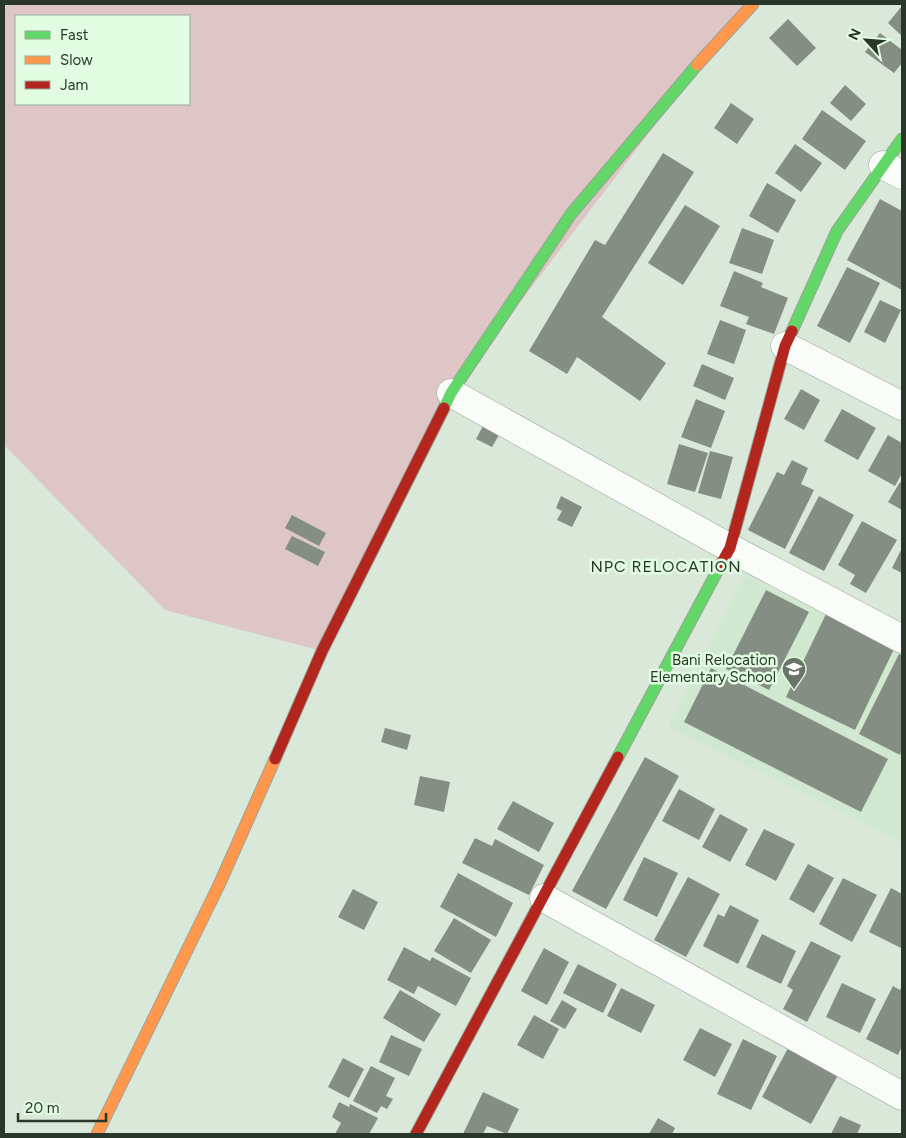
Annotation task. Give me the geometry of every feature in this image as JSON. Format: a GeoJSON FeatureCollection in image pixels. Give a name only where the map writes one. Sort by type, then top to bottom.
{"type":"FeatureCollection","features":[{"type":"Feature","properties":{"kind":"street"},"geometry":{"type":"LineString","coordinates":[[97,1134],[219,885],[322,651],[451,393],[572,214],[729,28],[753,4]]}},
{"type":"Feature","properties":{"kind":"street"},"geometry":{"type":"LineString","coordinates":[[416,1134],[730,548],[785,346],[837,231],[892,170],[902,139]]}},
{"type":"Feature","properties":{"kind":"street"},"geometry":{"type":"LineString","coordinates":[[785,346],[902,406]]}},
{"type":"Feature","properties":{"kind":"street"},"geometry":{"type":"LineString","coordinates":[[451,393],[730,548],[902,639]]}},
{"type":"Feature","properties":{"kind":"street"},"geometry":{"type":"LineString","coordinates":[[544,898],[902,1096]]}},
{"type":"Feature","properties":{"kind":"shaded area"},"geometry":{"type":"Polygon","coordinates":[[[4,4],[753,4],[729,28],[451,393],[322,651],[165,610],[4,445],[4,4]]]}},
{"type":"Feature","properties":{"kind":"shaded area","name":"Bani Relocation Elementary School"},"geometry":{"type":"Polygon","coordinates":[[[744,575],[902,654],[902,843],[668,727],[744,575]]]}},
{"type":"Feature","properties":{"kind":"building"},"geometry":{"type":"Polygon","coordinates":[[[902,6],[902,36],[888,23],[902,6]]]}},
{"type":"Feature","properties":{"kind":"building"},"geometry":{"type":"Polygon","coordinates":[[[788,19],[816,48],[797,66],[769,38],[788,19]]]}},
{"type":"Feature","properties":{"kind":"building"},"geometry":{"type":"Polygon","coordinates":[[[880,33],[902,50],[902,63],[894,73],[865,52],[880,33]]]}},
{"type":"Feature","properties":{"kind":"building"},"geometry":{"type":"Polygon","coordinates":[[[845,85],[866,104],[851,121],[830,103],[845,85]]]}},
{"type":"Feature","properties":{"kind":"building"},"geometry":{"type":"Polygon","coordinates":[[[731,103],[754,119],[737,144],[714,128],[731,103]]]}},
{"type":"Feature","properties":{"kind":"building"},"geometry":{"type":"Polygon","coordinates":[[[822,110],[866,141],[845,170],[802,139],[822,110]]]}},
{"type":"Feature","properties":{"kind":"building"},"geometry":{"type":"Polygon","coordinates":[[[795,144],[822,163],[801,192],[775,173],[795,144]]]}},
{"type":"Feature","properties":{"kind":"building"},"geometry":{"type":"Polygon","coordinates":[[[663,153],[694,172],[602,317],[666,363],[640,401],[577,357],[567,374],[529,351],[595,240],[605,245],[663,153]]]}},
{"type":"Feature","properties":{"kind":"building"},"geometry":{"type":"Polygon","coordinates":[[[767,183],[796,200],[778,233],[749,216],[767,183]]]}},
{"type":"Feature","properties":{"kind":"building"},"geometry":{"type":"Polygon","coordinates":[[[880,199],[902,211],[902,290],[847,260],[880,199]]]}},
{"type":"Feature","properties":{"kind":"building"},"geometry":{"type":"Polygon","coordinates":[[[685,205],[720,226],[683,285],[648,263],[685,205]]]}},
{"type":"Feature","properties":{"kind":"building"},"geometry":{"type":"Polygon","coordinates":[[[742,228],[774,240],[762,274],[729,263],[742,228]]]}},
{"type":"Feature","properties":{"kind":"building"},"geometry":{"type":"Polygon","coordinates":[[[847,267],[880,283],[850,343],[817,326],[847,267]]]}},
{"type":"Feature","properties":{"kind":"building"},"geometry":{"type":"Polygon","coordinates":[[[734,271],[763,283],[761,287],[788,298],[774,334],[746,324],[749,317],[720,306],[734,271]]]}},
{"type":"Feature","properties":{"kind":"building"},"geometry":{"type":"Polygon","coordinates":[[[880,300],[901,310],[885,343],[864,332],[880,300]]]}},
{"type":"Feature","properties":{"kind":"building"},"geometry":{"type":"Polygon","coordinates":[[[720,320],[746,330],[734,364],[707,354],[720,320]]]}},
{"type":"Feature","properties":{"kind":"building"},"geometry":{"type":"Polygon","coordinates":[[[702,364],[734,378],[725,400],[693,386],[702,364]]]}},
{"type":"Feature","properties":{"kind":"building"},"geometry":{"type":"Polygon","coordinates":[[[801,389],[820,400],[804,430],[784,419],[801,389]]]}},
{"type":"Feature","properties":{"kind":"building"},"geometry":{"type":"Polygon","coordinates":[[[696,399],[725,411],[711,448],[681,437],[696,399]]]}},
{"type":"Feature","properties":{"kind":"building"},"geometry":{"type":"Polygon","coordinates":[[[842,409],[876,428],[858,460],[824,441],[842,409]]]}},
{"type":"Feature","properties":{"kind":"building"},"geometry":{"type":"Polygon","coordinates":[[[483,426],[499,435],[492,447],[476,439],[483,426]]]}},
{"type":"Feature","properties":{"kind":"building"},"geometry":{"type":"Polygon","coordinates":[[[888,435],[902,443],[902,473],[895,486],[868,471],[888,435]]]}},
{"type":"Feature","properties":{"kind":"building"},"geometry":{"type":"Polygon","coordinates":[[[679,444],[708,453],[695,492],[667,484],[679,444]]]}},
{"type":"Feature","properties":{"kind":"building"},"geometry":{"type":"Polygon","coordinates":[[[710,451],[733,457],[721,499],[698,493],[710,451]]]}},
{"type":"Feature","properties":{"kind":"building"},"geometry":{"type":"Polygon","coordinates":[[[792,460],[808,468],[801,484],[814,490],[785,549],[748,530],[777,472],[784,475],[792,460]]]}},
{"type":"Feature","properties":{"kind":"building"},"geometry":{"type":"Polygon","coordinates":[[[900,482],[902,483],[902,510],[888,502],[900,482]]]}},
{"type":"Feature","properties":{"kind":"building"},"geometry":{"type":"Polygon","coordinates":[[[561,496],[582,507],[572,527],[557,520],[562,511],[556,508],[561,496]]]}},
{"type":"Feature","properties":{"kind":"building"},"geometry":{"type":"Polygon","coordinates":[[[819,496],[854,515],[824,571],[789,553],[819,496]]]}},
{"type":"Feature","properties":{"kind":"building"},"geometry":{"type":"Polygon","coordinates":[[[292,515],[326,533],[319,546],[285,528],[292,515]]]}},
{"type":"Feature","properties":{"kind":"building"},"geometry":{"type":"Polygon","coordinates":[[[862,521],[897,540],[866,593],[850,584],[855,575],[838,565],[862,521]]]}},
{"type":"Feature","properties":{"kind":"building"},"geometry":{"type":"Polygon","coordinates":[[[292,536],[325,552],[318,566],[285,549],[292,536]]]}},
{"type":"Feature","properties":{"kind":"building"},"geometry":{"type":"Polygon","coordinates":[[[902,548],[902,573],[892,568],[902,548]]]}},
{"type":"Feature","properties":{"kind":"building"},"geometry":{"type":"Polygon","coordinates":[[[766,590],[809,612],[769,690],[726,669],[766,590]]]}},
{"type":"Feature","properties":{"kind":"building"},"geometry":{"type":"Polygon","coordinates":[[[826,614],[895,647],[855,730],[786,697],[826,614]]]}},
{"type":"Feature","properties":{"kind":"building"},"geometry":{"type":"Polygon","coordinates":[[[899,654],[902,655],[902,750],[900,755],[859,734],[899,654]]]}},
{"type":"Feature","properties":{"kind":"building"},"geometry":{"type":"Polygon","coordinates":[[[711,668],[888,759],[861,812],[684,722],[711,668]]]}},
{"type":"Feature","properties":{"kind":"building"},"geometry":{"type":"Polygon","coordinates":[[[385,728],[411,735],[407,750],[381,742],[385,728]]]}},
{"type":"Feature","properties":{"kind":"building"},"geometry":{"type":"Polygon","coordinates":[[[645,757],[679,776],[606,909],[572,891],[645,757]]]}},
{"type":"Feature","properties":{"kind":"building"},"geometry":{"type":"Polygon","coordinates":[[[420,776],[450,782],[444,812],[414,805],[420,776]]]}},
{"type":"Feature","properties":{"kind":"building"},"geometry":{"type":"Polygon","coordinates":[[[679,789],[715,809],[699,840],[662,821],[679,789]]]}},
{"type":"Feature","properties":{"kind":"building"},"geometry":{"type":"Polygon","coordinates":[[[513,801],[554,823],[539,852],[497,829],[513,801]]]}},
{"type":"Feature","properties":{"kind":"building"},"geometry":{"type":"Polygon","coordinates":[[[720,814],[748,829],[730,862],[702,847],[720,814]]]}},
{"type":"Feature","properties":{"kind":"building"},"geometry":{"type":"Polygon","coordinates":[[[764,829],[795,844],[776,881],[745,865],[764,829]]]}},
{"type":"Feature","properties":{"kind":"building"},"geometry":{"type":"Polygon","coordinates":[[[475,838],[492,846],[495,839],[544,865],[529,895],[462,863],[475,838]]]}},
{"type":"Feature","properties":{"kind":"building"},"geometry":{"type":"Polygon","coordinates":[[[644,857],[678,873],[657,917],[623,900],[644,857]]]}},
{"type":"Feature","properties":{"kind":"building"},"geometry":{"type":"Polygon","coordinates":[[[808,864],[834,878],[814,913],[789,899],[808,864]]]}},
{"type":"Feature","properties":{"kind":"building"},"geometry":{"type":"Polygon","coordinates":[[[458,873],[513,903],[496,937],[440,907],[458,873]]]}},
{"type":"Feature","properties":{"kind":"building"},"geometry":{"type":"Polygon","coordinates":[[[688,877],[720,894],[686,957],[654,940],[688,877]]]}},
{"type":"Feature","properties":{"kind":"building"},"geometry":{"type":"Polygon","coordinates":[[[843,878],[877,895],[852,942],[819,924],[843,878]]]}},
{"type":"Feature","properties":{"kind":"building"},"geometry":{"type":"Polygon","coordinates":[[[891,888],[902,894],[901,948],[869,932],[891,888]]]}},
{"type":"Feature","properties":{"kind":"building"},"geometry":{"type":"Polygon","coordinates":[[[353,889],[378,902],[364,930],[338,917],[353,889]]]}},
{"type":"Feature","properties":{"kind":"building"},"geometry":{"type":"Polygon","coordinates":[[[730,905],[759,920],[738,964],[703,946],[718,914],[724,917],[730,905]]]}},
{"type":"Feature","properties":{"kind":"building"},"geometry":{"type":"Polygon","coordinates":[[[454,918],[491,940],[471,973],[434,951],[454,918]]]}},
{"type":"Feature","properties":{"kind":"building"},"geometry":{"type":"Polygon","coordinates":[[[762,934],[796,951],[781,984],[746,967],[762,934]]]}},
{"type":"Feature","properties":{"kind":"building"},"geometry":{"type":"Polygon","coordinates":[[[811,941],[841,956],[807,1022],[783,1009],[793,990],[787,986],[811,941]]]}},
{"type":"Feature","properties":{"kind":"building"},"geometry":{"type":"Polygon","coordinates":[[[404,947],[430,961],[432,957],[471,978],[456,1006],[418,986],[414,994],[387,980],[404,947]]]}},
{"type":"Feature","properties":{"kind":"building"},"geometry":{"type":"Polygon","coordinates":[[[544,948],[569,962],[547,1005],[521,991],[544,948]]]}},
{"type":"Feature","properties":{"kind":"building"},"geometry":{"type":"Polygon","coordinates":[[[578,964],[617,984],[603,1013],[563,993],[578,964]]]}},
{"type":"Feature","properties":{"kind":"building"},"geometry":{"type":"Polygon","coordinates":[[[842,983],[876,999],[860,1033],[826,1017],[842,983]]]}},
{"type":"Feature","properties":{"kind":"building"},"geometry":{"type":"Polygon","coordinates":[[[902,985],[902,1046],[898,1055],[866,1039],[893,986],[900,990],[902,985]]]}},
{"type":"Feature","properties":{"kind":"building"},"geometry":{"type":"Polygon","coordinates":[[[621,988],[655,1005],[641,1033],[607,1016],[621,988]]]}},
{"type":"Feature","properties":{"kind":"building"},"geometry":{"type":"Polygon","coordinates":[[[400,990],[441,1014],[424,1042],[383,1018],[400,990]]]}},
{"type":"Feature","properties":{"kind":"building"},"geometry":{"type":"Polygon","coordinates":[[[562,1000],[577,1009],[565,1029],[550,1021],[562,1000]]]}},
{"type":"Feature","properties":{"kind":"building"},"geometry":{"type":"Polygon","coordinates":[[[534,1015],[559,1029],[543,1059],[517,1045],[534,1015]]]}},
{"type":"Feature","properties":{"kind":"building"},"geometry":{"type":"Polygon","coordinates":[[[700,1028],[732,1044],[715,1077],[683,1060],[700,1028]]]}},
{"type":"Feature","properties":{"kind":"building"},"geometry":{"type":"Polygon","coordinates":[[[391,1035],[422,1049],[409,1076],[379,1062],[391,1035]]]}},
{"type":"Feature","properties":{"kind":"building"},"geometry":{"type":"Polygon","coordinates":[[[743,1039],[777,1056],[751,1110],[717,1094],[743,1039]]]}},
{"type":"Feature","properties":{"kind":"building"},"geometry":{"type":"Polygon","coordinates":[[[788,1048],[838,1075],[811,1124],[762,1097],[788,1048]]]}},
{"type":"Feature","properties":{"kind":"building"},"geometry":{"type":"Polygon","coordinates":[[[343,1058],[364,1069],[349,1098],[328,1087],[343,1058]]]}},
{"type":"Feature","properties":{"kind":"building"},"geometry":{"type":"Polygon","coordinates":[[[371,1066],[395,1078],[386,1096],[393,1099],[387,1109],[381,1106],[377,1113],[353,1101],[371,1066]]]}},
{"type":"Feature","properties":{"kind":"building"},"geometry":{"type":"Polygon","coordinates":[[[483,1092],[519,1109],[507,1134],[487,1126],[483,1134],[463,1134],[483,1092]]]}},
{"type":"Feature","properties":{"kind":"building"},"geometry":{"type":"Polygon","coordinates":[[[339,1102],[349,1107],[350,1104],[378,1118],[369,1134],[335,1134],[341,1123],[332,1117],[339,1102]]]}},
{"type":"Feature","properties":{"kind":"building"},"geometry":{"type":"Polygon","coordinates":[[[840,1116],[861,1125],[857,1134],[831,1134],[840,1116]]]}},
{"type":"Feature","properties":{"kind":"building"},"geometry":{"type":"Polygon","coordinates":[[[658,1118],[675,1128],[672,1134],[649,1134],[658,1118]]]}},
{"type":"Feature","properties":{"kind":"traffic: fast"},"geometry":{"type":"LineString","coordinates":[[444,408],[451,393],[571,214],[697,65]]}},
{"type":"Feature","properties":{"kind":"traffic: fast"},"geometry":{"type":"LineString","coordinates":[[792,331],[837,231],[902,139]]}},
{"type":"Feature","properties":{"kind":"traffic: fast"},"geometry":{"type":"LineString","coordinates":[[618,757],[720,566]]}},
{"type":"Feature","properties":{"kind":"traffic: slow"},"geometry":{"type":"LineString","coordinates":[[697,65],[753,4]]}},
{"type":"Feature","properties":{"kind":"traffic: slow"},"geometry":{"type":"LineString","coordinates":[[97,1134],[219,885],[275,759]]}},
{"type":"Feature","properties":{"kind":"traffic: jam"},"geometry":{"type":"LineString","coordinates":[[720,566],[730,548],[785,346],[792,331]]}},
{"type":"Feature","properties":{"kind":"traffic: jam"},"geometry":{"type":"LineString","coordinates":[[275,759],[322,651],[444,408]]}},
{"type":"Feature","properties":{"kind":"traffic: jam"},"geometry":{"type":"LineString","coordinates":[[416,1134],[618,757]]}},
{"type":"Feature","properties":{"kind":"place","name":"Bani Relocation Elementary School"},"geometry":{"type":"Point","coordinates":[794,690]}},
{"type":"Feature","properties":{"kind":"district","name":"NPC RELOCATION"},"geometry":{"type":"Point","coordinates":[666,566]}}]}
